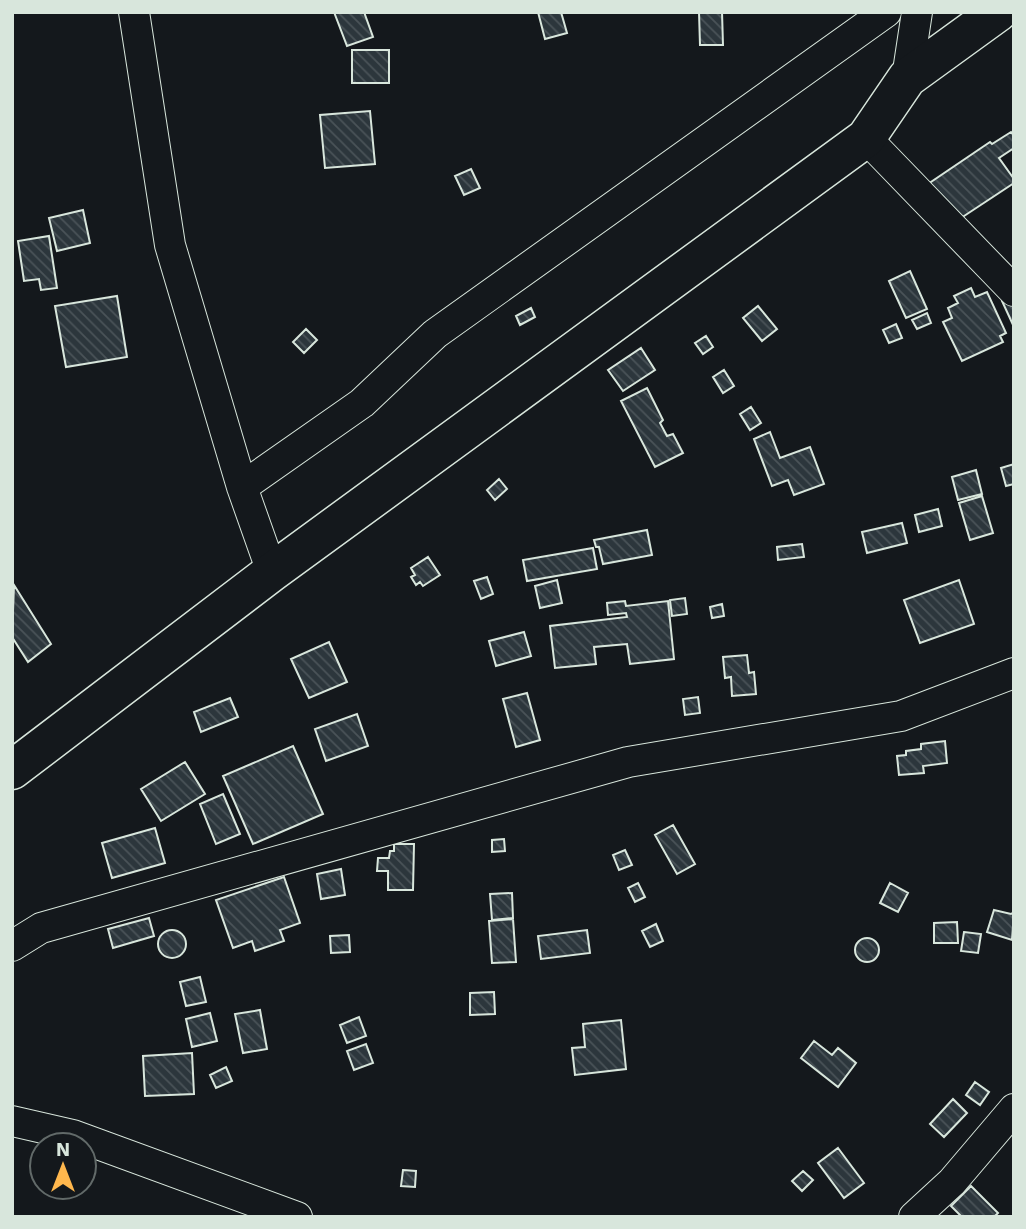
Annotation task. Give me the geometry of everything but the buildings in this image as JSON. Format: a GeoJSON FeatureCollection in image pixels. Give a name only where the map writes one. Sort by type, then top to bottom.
{"type":"FeatureCollection","features":[{"type":"Feature","properties":{"kind":"street"},"geometry":{"type":"LineString","coordinates":[[134,12],[170,245],[242,487],[272,572]]}},
{"type":"Feature","properties":{"kind":"street"},"geometry":{"type":"LineString","coordinates":[[242,487],[362,403],[435,334],[886,12]]}},
{"type":"Feature","properties":{"kind":"street"},"geometry":{"type":"LineString","coordinates":[[907,78],[917,12]]}},
{"type":"Feature","properties":{"kind":"street"},"geometry":{"type":"LineString","coordinates":[[12,770],[272,572],[866,138],[907,78],[998,12]]}},
{"type":"Feature","properties":{"kind":"street"},"geometry":{"type":"LineString","coordinates":[[866,138],[1014,291]]}},
{"type":"Feature","properties":{"kind":"street"},"geometry":{"type":"LineString","coordinates":[[12,946],[41,928],[628,762],[901,716],[1014,673]]}},
{"type":"Feature","properties":{"kind":"street"},"geometry":{"type":"LineString","coordinates":[[914,1217],[952,1182],[1014,1109]]}},
{"type":"Feature","properties":{"kind":"street"},"geometry":{"type":"LineString","coordinates":[[12,1121],[73,1135],[297,1217]]}}]}
